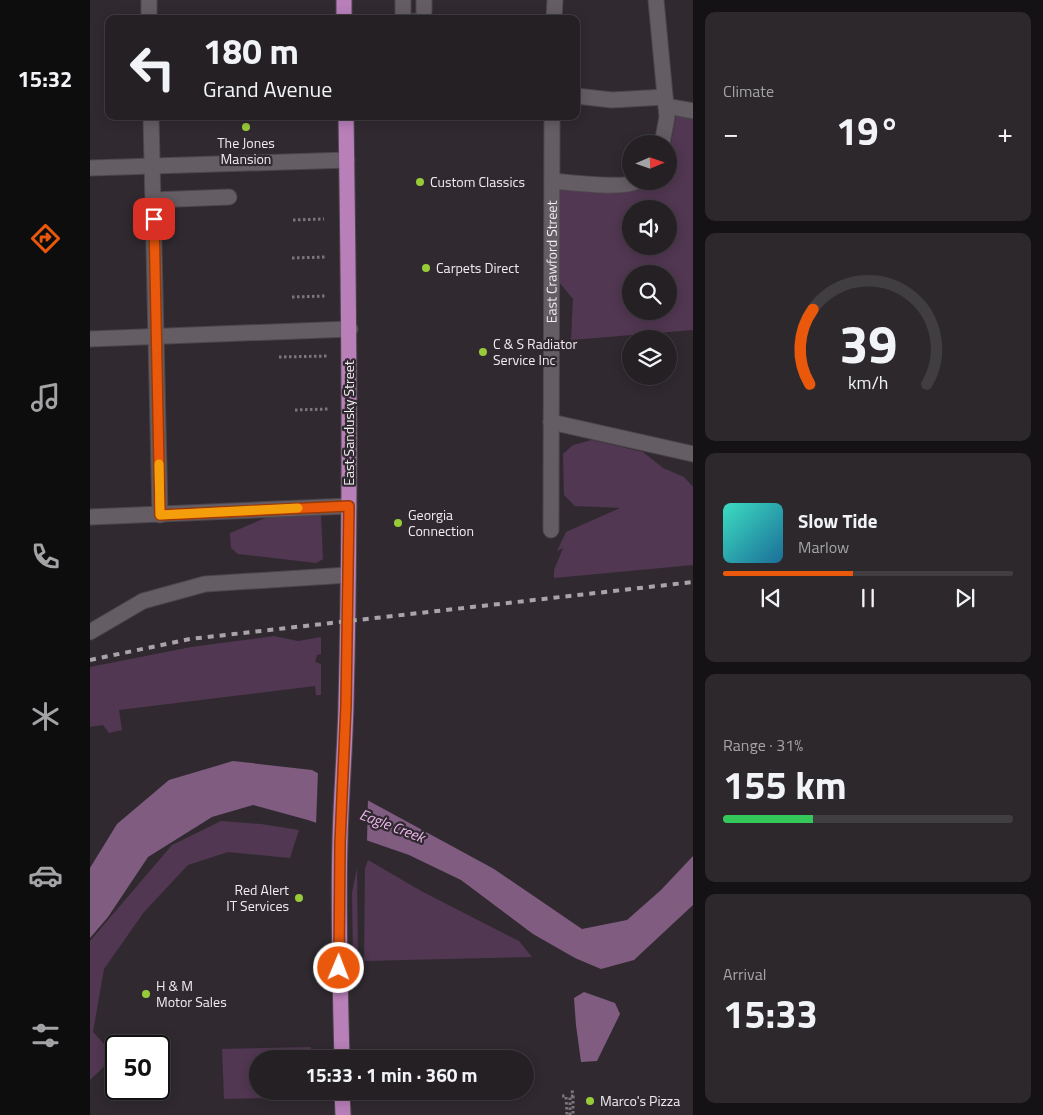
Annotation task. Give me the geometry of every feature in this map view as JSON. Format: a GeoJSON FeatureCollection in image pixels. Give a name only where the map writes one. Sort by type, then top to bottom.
{"type":"FeatureCollection","features":[{"type":"Feature","properties":{"kind":"main road"},"geometry":{"type":"LineString","coordinates":[[344,0],[344,15]]}},
{"type":"Feature","properties":{"kind":"main road","name":"East Sandusky Street"},"geometry":{"type":"LineString","coordinates":[[342,1050],[339,968],[340,843],[346,705],[350,329],[346,120]]}},
{"type":"Feature","properties":{"kind":"main road"},"geometry":{"type":"LineString","coordinates":[[342,1100],[343,1115]]}},
{"type":"Feature","properties":{"kind":"street"},"geometry":{"type":"LineString","coordinates":[[149,0],[149,15]]}},
{"type":"Feature","properties":{"kind":"street"},"geometry":{"type":"LineString","coordinates":[[554,15],[555,0]]}},
{"type":"Feature","properties":{"kind":"street"},"geometry":{"type":"LineString","coordinates":[[656,0],[667,117],[664,135]]}},
{"type":"Feature","properties":{"kind":"street"},"geometry":{"type":"LineString","coordinates":[[580,96],[612,100],[665,101],[693,111]]}},
{"type":"Feature","properties":{"kind":"street"},"geometry":{"type":"LineString","coordinates":[[151,120],[160,515]]}},
{"type":"Feature","properties":{"kind":"street","name":"East Crawford Street"},"geometry":{"type":"LineString","coordinates":[[551,530],[552,120]]}},
{"type":"Feature","properties":{"kind":"street"},"geometry":{"type":"LineString","coordinates":[[90,168],[347,160]]}},
{"type":"Feature","properties":{"kind":"street"},"geometry":{"type":"LineString","coordinates":[[552,181],[622,185]]}},
{"type":"Feature","properties":{"kind":"street"},"geometry":{"type":"LineString","coordinates":[[153,200],[229,197]]}},
{"type":"Feature","properties":{"kind":"street"},"geometry":{"type":"LineString","coordinates":[[90,339],[350,329]]}},
{"type":"Feature","properties":{"kind":"street"},"geometry":{"type":"LineString","coordinates":[[551,422],[693,454]]}},
{"type":"Feature","properties":{"kind":"street"},"geometry":{"type":"LineString","coordinates":[[90,517],[349,506]]}},
{"type":"Feature","properties":{"kind":"street"},"geometry":{"type":"LineString","coordinates":[[90,632],[143,601],[205,584],[348,575]]}},
{"type":"Feature","properties":{"kind":"path"},"geometry":{"type":"LineString","coordinates":[[293,220],[324,219]]}},
{"type":"Feature","properties":{"kind":"path"},"geometry":{"type":"LineString","coordinates":[[292,258],[325,257]]}},
{"type":"Feature","properties":{"kind":"path"},"geometry":{"type":"LineString","coordinates":[[292,297],[326,296]]}},
{"type":"Feature","properties":{"kind":"path"},"geometry":{"type":"LineString","coordinates":[[278,357],[328,356]]}},
{"type":"Feature","properties":{"kind":"path"},"geometry":{"type":"LineString","coordinates":[[295,410],[328,409]]}},
{"type":"Feature","properties":{"kind":"path"},"geometry":{"type":"LineString","coordinates":[[570,1115],[570,1096],[572,1096],[572,1090]]}},
{"type":"Feature","properties":{"kind":"path"},"geometry":{"type":"LineString","coordinates":[[562,1096],[566,1096],[570,1115]]}},
{"type":"Feature","properties":{"kind":"shaded area"},"geometry":{"type":"Polygon","coordinates":[[[676,116],[693,119],[693,330],[622,330],[622,336],[571,340],[573,299],[559,282],[558,187],[589,191],[678,190],[678,135],[672,135],[676,116]]]}},
{"type":"Feature","properties":{"kind":"shaded area"},"geometry":{"type":"Polygon","coordinates":[[[592,440],[643,452],[663,468],[684,477],[693,487],[693,565],[554,578],[554,570],[563,548],[557,551],[566,532],[620,508],[575,506],[564,495],[563,454],[573,445],[592,440]]]}},
{"type":"Feature","properties":{"kind":"shaded area"},"geometry":{"type":"Polygon","coordinates":[[[321,514],[323,559],[316,563],[238,554],[231,548],[230,533],[270,516],[321,514]]]}},
{"type":"Feature","properties":{"kind":"shaded area"},"geometry":{"type":"Polygon","coordinates":[[[274,636],[298,641],[321,637],[321,654],[317,655],[315,662],[321,664],[321,695],[316,695],[315,686],[119,710],[122,730],[109,733],[103,725],[90,727],[90,667],[191,647],[274,636]]]}},
{"type":"Feature","properties":{"kind":"shaded area"},"geometry":{"type":"Polygon","coordinates":[[[221,821],[261,824],[299,830],[290,858],[228,852],[188,865],[144,912],[104,969],[93,1032],[105,1045],[105,1066],[90,1080],[90,941],[172,845],[221,821]]]}},
{"type":"Feature","properties":{"kind":"shaded area"},"geometry":{"type":"Polygon","coordinates":[[[368,860],[423,892],[519,941],[532,957],[364,961],[365,868],[368,860]]]}},
{"type":"Feature","properties":{"kind":"shaded area"},"geometry":{"type":"Polygon","coordinates":[[[357,868],[358,963],[353,960],[352,893],[357,868]]]}},
{"type":"Feature","properties":{"kind":"shaded area"},"geometry":{"type":"Polygon","coordinates":[[[311,1047],[311,1050],[249,1050],[249,1098],[224,1099],[222,1049],[311,1047]]]}},
{"type":"Feature","properties":{"kind":"water","name":"Eagle Creek"},"geometry":{"type":"Polygon","coordinates":[[[233,761],[312,770],[494,869],[582,929],[627,920],[661,890],[693,856],[693,905],[634,960],[601,969],[575,958],[533,934],[461,880],[409,855],[308,820],[253,805],[212,817],[148,857],[108,917],[90,938],[90,868],[117,824],[169,780],[233,761]]]}},
{"type":"Feature","properties":{"kind":"water"},"geometry":{"type":"Polygon","coordinates":[[[584,992],[615,1003],[620,1014],[597,1061],[581,1062],[574,998],[584,992]]]}},
{"type":"Feature","properties":{"kind":"pier"},"geometry":{"type":"Polygon","coordinates":[[[318,771],[368,797],[367,843],[316,825],[318,771]]]}},
{"type":"Feature","properties":{"kind":"railway"},"geometry":{"type":"LineString","coordinates":[[90,660],[190,639],[693,582]]}},
{"type":"Feature","properties":{"kind":"slow traffic"},"geometry":{"type":"LineString","coordinates":[[159,464],[160,515],[298,508]]}},
{"type":"Feature","properties":{"kind":"place","name":"The Jones Mansion"},"geometry":{"type":"Point","coordinates":[246,127]}},
{"type":"Feature","properties":{"kind":"place","name":"Custom Classics"},"geometry":{"type":"Point","coordinates":[420,182]}},
{"type":"Feature","properties":{"kind":"place","name":"Carpets Direct"},"geometry":{"type":"Point","coordinates":[426,268]}},
{"type":"Feature","properties":{"kind":"place","name":"C & S Radiator Service Inc"},"geometry":{"type":"Point","coordinates":[483,352]}},
{"type":"Feature","properties":{"kind":"place","name":"Georgia Connection"},"geometry":{"type":"Point","coordinates":[398,523]}},
{"type":"Feature","properties":{"kind":"place","name":"Red Alert IT Services"},"geometry":{"type":"Point","coordinates":[299,898]}},
{"type":"Feature","properties":{"kind":"place","name":"H & M Motor Sales"},"geometry":{"type":"Point","coordinates":[146,994]}},
{"type":"Feature","properties":{"kind":"place","name":"Marco's Pizza"},"geometry":{"type":"Point","coordinates":[590,1101]}},
{"type":"Feature","properties":{"kind":"route"},"geometry":{"type":"LineString","coordinates":[[154,219],[160,515],[349,506],[346,705],[340,843],[339,968]]}}]}
